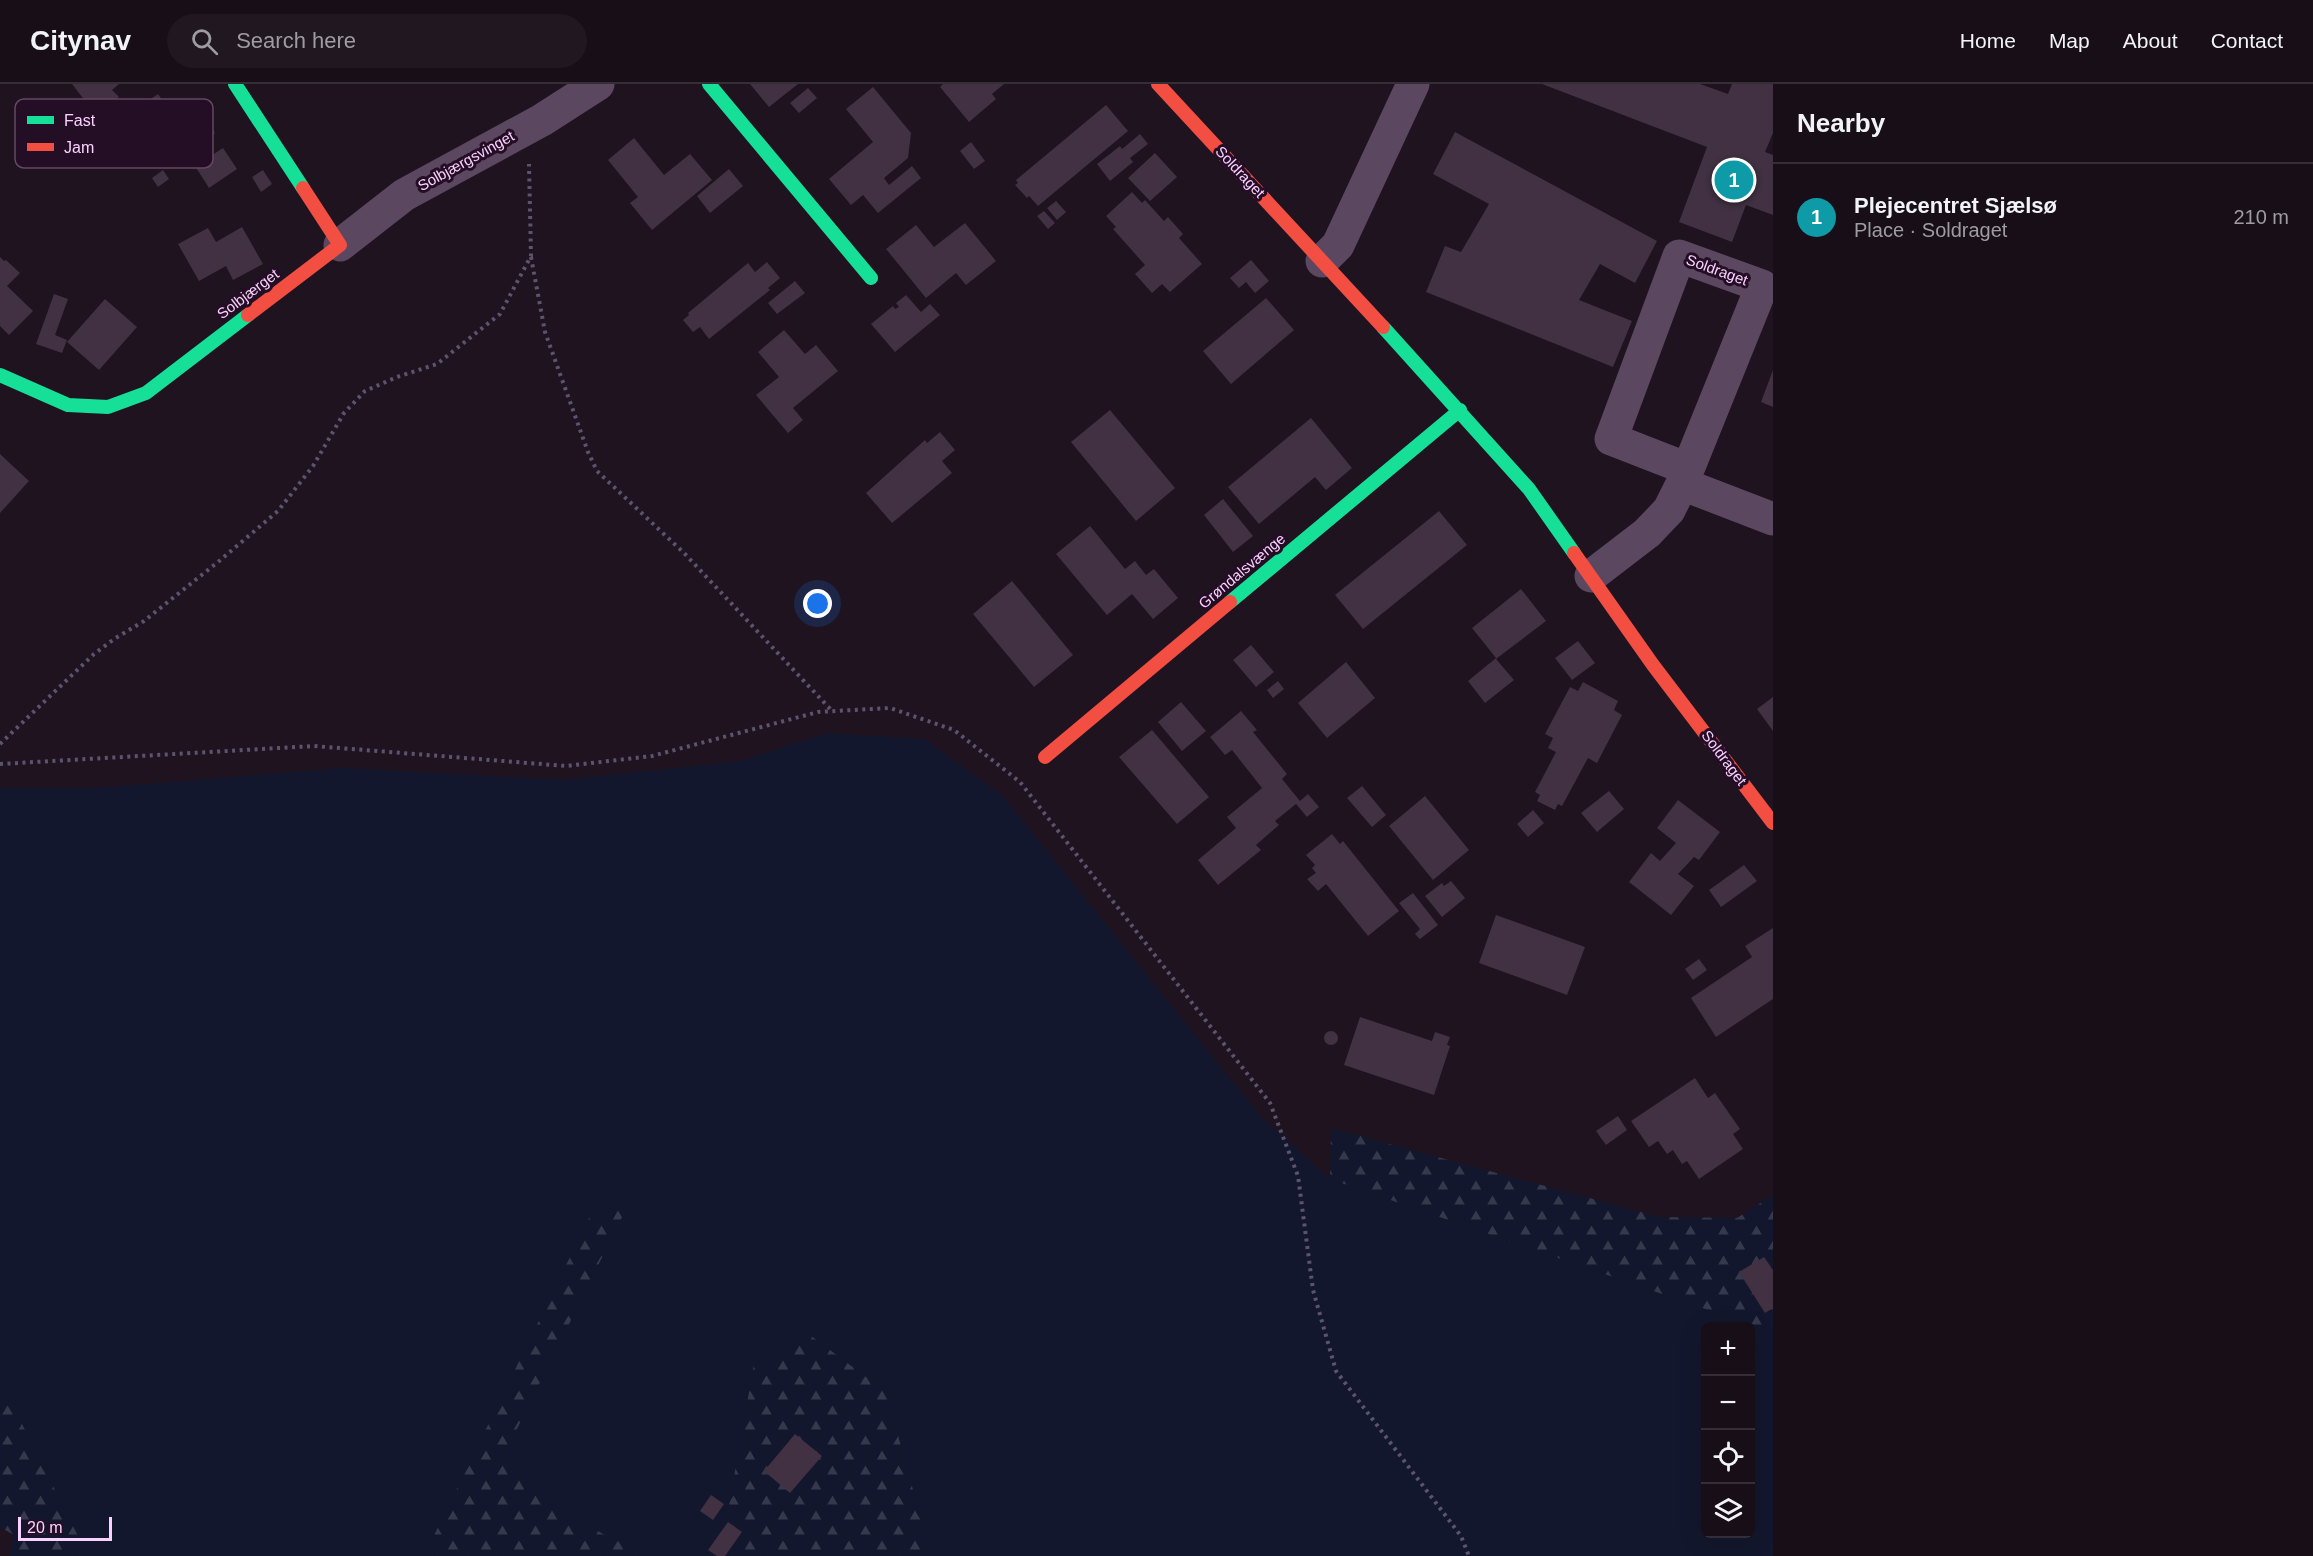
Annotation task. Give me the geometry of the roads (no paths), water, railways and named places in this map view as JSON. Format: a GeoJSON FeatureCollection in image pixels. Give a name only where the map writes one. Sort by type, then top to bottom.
{"type":"FeatureCollection","features":[{"type":"Feature","properties":{"kind":"street"},"geometry":{"type":"LineString","coordinates":[[235,84],[340,245]]}},
{"type":"Feature","properties":{"kind":"street","name":"Solbjærgsvinget"},"geometry":{"type":"LineString","coordinates":[[340,245],[404,195],[528,127],[597,84]]}},
{"type":"Feature","properties":{"kind":"street"},"geometry":{"type":"LineString","coordinates":[[709,84],[871,279]]}},
{"type":"Feature","properties":{"kind":"street","name":"Soldraget"},"geometry":{"type":"LineString","coordinates":[[1158,84],[1460,410],[1529,489],[1653,664],[1773,823]]}},
{"type":"Feature","properties":{"kind":"street"},"geometry":{"type":"LineString","coordinates":[[1322,261],[1338,246],[1413,84]]}},
{"type":"Feature","properties":{"kind":"street","name":"Solbjærget"},"geometry":{"type":"LineString","coordinates":[[0,375],[68,405],[108,407],[146,393],[340,245]]}},
{"type":"Feature","properties":{"kind":"street","name":"Soldraget"},"geometry":{"type":"LineString","coordinates":[[1591,576],[1647,533],[1669,510],[1685,476],[1762,286],[1679,256],[1611,439],[1685,476],[1773,519]]}},
{"type":"Feature","properties":{"kind":"street","name":"Grøndalsvænge"},"geometry":{"type":"LineString","coordinates":[[1045,757],[1460,410]]}},
{"type":"Feature","properties":{"kind":"place","name":"Plejecentret Sjælsø"},"geometry":{"type":"Point","coordinates":[1734,180]}}]}
